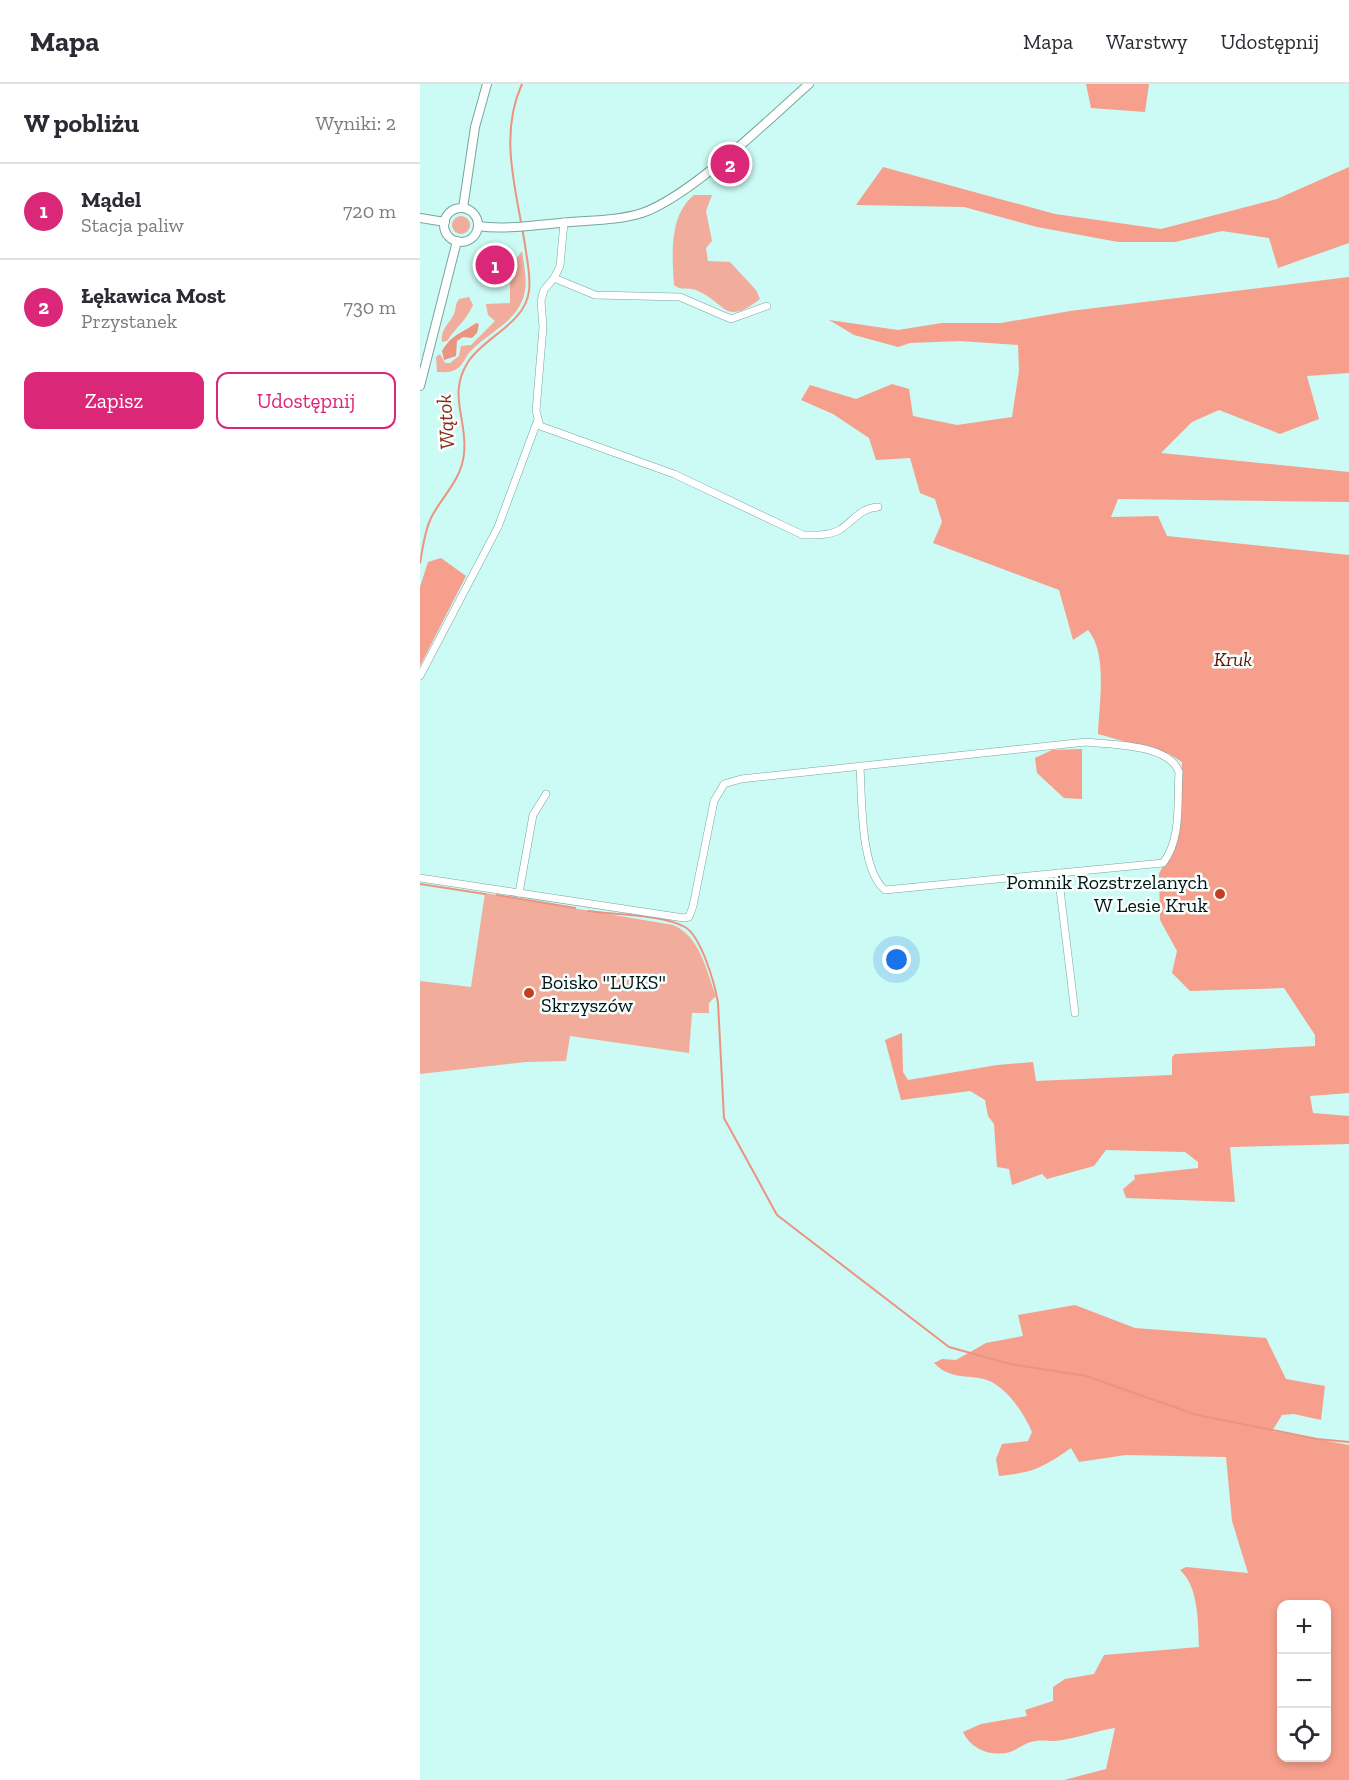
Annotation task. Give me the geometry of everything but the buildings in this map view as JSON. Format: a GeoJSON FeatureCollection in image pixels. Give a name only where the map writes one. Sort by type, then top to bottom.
{"type":"FeatureCollection","features":[{"type":"Feature","properties":{"kind":"street"},"geometry":{"type":"LineString","coordinates":[[464,208],[475,127],[487,84]]}},
{"type":"Feature","properties":{"kind":"street"},"geometry":{"type":"LineString","coordinates":[[478,226],[510,227],[632,215],[666,202],[712,167],[809,84]]}},
{"type":"Feature","properties":{"kind":"street"},"geometry":{"type":"LineString","coordinates":[[464,208],[473,213],[478,226],[469,240],[457,241],[446,233],[445,222],[453,210],[464,208]]}},
{"type":"Feature","properties":{"kind":"street"},"geometry":{"type":"LineString","coordinates":[[420,218],[445,222]]}},
{"type":"Feature","properties":{"kind":"street"},"geometry":{"type":"LineString","coordinates":[[420,676],[498,528],[537,422],[543,327],[541,301],[544,290],[554,278],[561,258],[564,222]]}},
{"type":"Feature","properties":{"kind":"street"},"geometry":{"type":"LineString","coordinates":[[420,386],[457,241]]}},
{"type":"Feature","properties":{"kind":"street"},"geometry":{"type":"LineString","coordinates":[[554,278],[602,296],[680,297],[731,319],[767,306]]}},
{"type":"Feature","properties":{"kind":"street"},"geometry":{"type":"LineString","coordinates":[[537,422],[543,428],[674,474],[803,535],[823,535],[836,531],[863,510],[878,507]]}},
{"type":"Feature","properties":{"kind":"street"},"geometry":{"type":"LineString","coordinates":[[420,878],[689,917],[695,900],[714,801],[721,786],[741,779],[860,766],[1086,742],[1134,748],[1169,756],[1179,772],[1177,826],[1172,847],[1163,863],[885,890],[879,882],[864,843],[860,766]]}},
{"type":"Feature","properties":{"kind":"street"},"geometry":{"type":"LineString","coordinates":[[519,893],[532,815],[546,794]]}},
{"type":"Feature","properties":{"kind":"street"},"geometry":{"type":"LineString","coordinates":[[1058,873],[1075,1013]]}},
{"type":"Feature","properties":{"kind":"shaded area"},"geometry":{"type":"Polygon","coordinates":[[[694,195],[712,195],[706,211],[712,241],[706,248],[708,261],[730,262],[756,290],[760,299],[739,311],[726,310],[696,290],[679,288],[674,285],[673,249],[676,224],[686,203],[694,195]]]}},
{"type":"Feature","properties":{"kind":"shaded area"},"geometry":{"type":"Polygon","coordinates":[[[461,216],[467,219],[470,225],[467,231],[461,234],[455,231],[452,225],[455,219],[461,216]]]}},
{"type":"Feature","properties":{"kind":"shaded area"},"geometry":{"type":"Polygon","coordinates":[[[522,251],[525,289],[518,309],[512,317],[475,346],[458,368],[450,372],[437,372],[436,357],[440,354],[445,363],[450,363],[459,356],[461,346],[471,345],[495,321],[488,315],[486,304],[510,303],[510,267],[522,251]]]}},
{"type":"Feature","properties":{"kind":"shaded area"},"geometry":{"type":"Polygon","coordinates":[[[469,297],[473,305],[470,311],[447,341],[442,342],[444,331],[454,314],[459,299],[469,297]]]}},
{"type":"Feature","properties":{"kind":"shaded area"},"geometry":{"type":"Polygon","coordinates":[[[476,323],[479,324],[477,333],[472,338],[463,337],[457,341],[456,356],[444,360],[442,351],[450,341],[476,323]]]}},
{"type":"Feature","properties":{"kind":"shaded area"},"geometry":{"type":"Polygon","coordinates":[[[485,893],[673,925],[682,930],[696,945],[716,996],[709,1003],[709,1013],[692,1013],[689,1053],[570,1036],[566,1061],[526,1062],[420,1074],[420,981],[471,987],[485,893]]]}},
{"type":"Feature","properties":{"kind":"green space"},"geometry":{"type":"Polygon","coordinates":[[[1086,84],[1149,84],[1145,112],[1091,108],[1086,84]]]}},
{"type":"Feature","properties":{"kind":"green space"},"geometry":{"type":"Polygon","coordinates":[[[883,167],[1055,214],[1161,229],[1277,199],[1349,167],[1349,243],[1278,268],[1269,238],[1222,231],[1175,242],[1118,242],[1037,227],[964,207],[856,205],[883,167]]]}},
{"type":"Feature","properties":{"kind":"green space","name":"Kruk"},"geometry":{"type":"Polygon","coordinates":[[[1349,277],[1349,373],[1307,376],[1319,419],[1280,434],[1219,410],[1192,422],[1161,453],[1349,472],[1349,502],[1118,499],[1111,517],[1158,516],[1167,536],[1349,555],[1349,1093],[1310,1096],[1313,1113],[1349,1116],[1349,1144],[1230,1147],[1235,1202],[1126,1198],[1123,1189],[1135,1179],[1134,1175],[1198,1168],[1198,1162],[1185,1152],[1106,1150],[1094,1166],[1047,1179],[1042,1174],[1012,1185],[1009,1169],[997,1167],[994,1124],[988,1116],[985,1100],[970,1091],[901,1100],[885,1040],[902,1033],[903,1072],[908,1080],[997,1065],[1033,1062],[1036,1081],[1172,1075],[1172,1057],[1175,1054],[1315,1046],[1315,1035],[1284,988],[1190,991],[1172,973],[1177,951],[1160,920],[1159,874],[1179,833],[1182,762],[1169,754],[1098,734],[1101,680],[1098,652],[1088,630],[1073,640],[1059,590],[933,543],[942,522],[935,499],[920,493],[910,458],[876,460],[869,438],[833,414],[801,400],[810,385],[856,399],[892,384],[909,389],[913,416],[957,425],[1012,417],[1019,371],[1018,345],[960,341],[910,343],[898,347],[854,335],[829,320],[898,330],[942,323],[1001,323],[1070,311],[1349,277]]]}},
{"type":"Feature","properties":{"kind":"green space"},"geometry":{"type":"Polygon","coordinates":[[[441,558],[466,576],[420,666],[420,587],[428,562],[441,558]]]}},
{"type":"Feature","properties":{"kind":"green space"},"geometry":{"type":"Polygon","coordinates":[[[1082,749],[1082,799],[1064,798],[1037,773],[1035,758],[1052,750],[1082,749]]]}},
{"type":"Feature","properties":{"kind":"green space"},"geometry":{"type":"Polygon","coordinates":[[[1075,1305],[1135,1328],[1266,1338],[1286,1379],[1325,1386],[1321,1420],[1294,1414],[1282,1415],[1272,1431],[1349,1445],[1349,1780],[1064,1780],[1106,1769],[1115,1728],[1062,1740],[1032,1742],[1013,1751],[996,1754],[977,1748],[967,1738],[963,1732],[981,1724],[1027,1716],[1025,1710],[1053,1701],[1053,1687],[1065,1679],[1094,1674],[1104,1655],[1199,1647],[1198,1617],[1194,1596],[1191,1586],[1180,1570],[1186,1567],[1248,1573],[1232,1521],[1226,1457],[1126,1455],[1079,1462],[1071,1448],[1038,1468],[999,1476],[996,1459],[1002,1444],[1028,1441],[1032,1432],[1026,1419],[1012,1399],[995,1384],[980,1378],[949,1373],[934,1363],[942,1359],[956,1360],[986,1343],[1023,1336],[1018,1315],[1075,1305]]]}},
{"type":"Feature","properties":{"kind":"waterway","name":"Wątok"},"geometry":{"type":"LineString","coordinates":[[420,563],[429,523],[462,464],[464,441],[459,396],[462,374],[475,353],[520,312],[529,291],[529,268],[514,184],[510,144],[511,124],[522,84]]}},
{"type":"Feature","properties":{"kind":"waterway"},"geometry":{"type":"LineString","coordinates":[[420,884],[485,894]]}},
{"type":"Feature","properties":{"kind":"waterway"},"geometry":{"type":"LineString","coordinates":[[497,895],[575,908]]}},
{"type":"Feature","properties":{"kind":"waterway"},"geometry":{"type":"LineString","coordinates":[[588,911],[664,920],[685,927],[691,932],[702,950],[718,1003],[724,1118],[777,1215],[949,1347],[1010,1364],[1086,1376],[1197,1415],[1317,1439],[1349,1442]]}},
{"type":"Feature","properties":{"kind":"place","name":"Łękawica Most"},"geometry":{"type":"Point","coordinates":[730,164]}},
{"type":"Feature","properties":{"kind":"place","name":"Mądel"},"geometry":{"type":"Point","coordinates":[495,265]}},
{"type":"Feature","properties":{"kind":"place","name":"Pomnik Rozstrzelanych W Lesie Kruk"},"geometry":{"type":"Point","coordinates":[1220,894]}},
{"type":"Feature","properties":{"kind":"place","name":"Boisko \"LUKS\" Skrzyszów"},"geometry":{"type":"Point","coordinates":[529,993]}}]}
